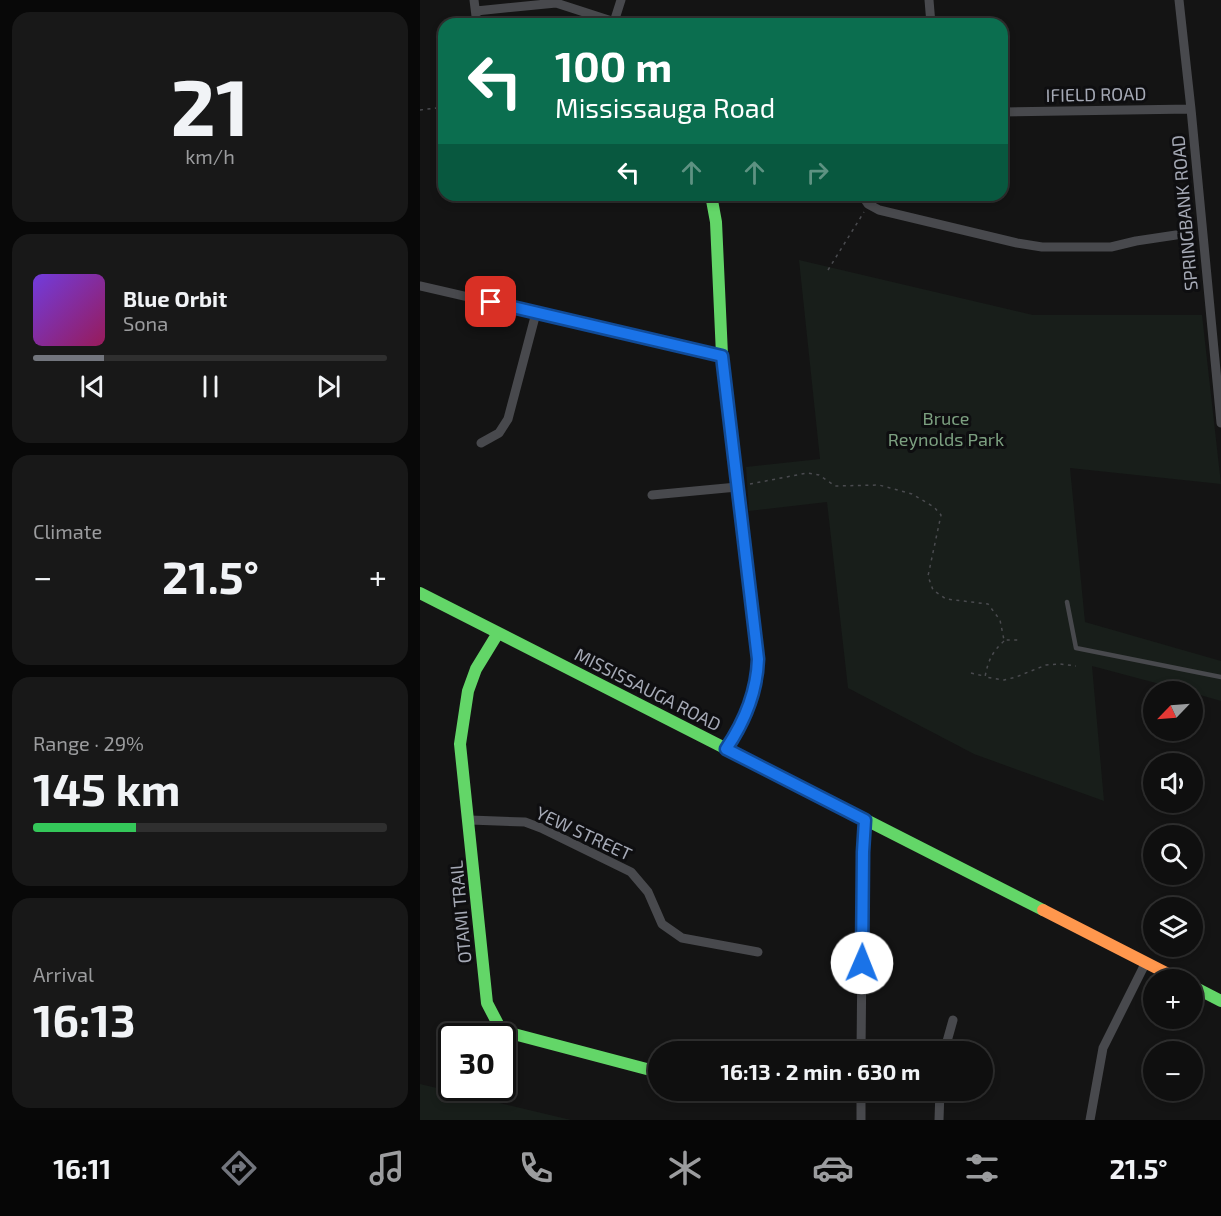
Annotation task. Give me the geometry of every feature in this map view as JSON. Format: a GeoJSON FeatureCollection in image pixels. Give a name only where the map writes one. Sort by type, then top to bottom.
{"type":"FeatureCollection","features":[{"type":"Feature","properties":{"kind":"street"},"geometry":{"type":"LineString","coordinates":[[474,0],[477,18]]}},
{"type":"Feature","properties":{"kind":"street"},"geometry":{"type":"LineString","coordinates":[[618,18],[621,0]]}},
{"type":"Feature","properties":{"kind":"street"},"geometry":{"type":"LineString","coordinates":[[929,0],[930,18]]}},
{"type":"Feature","properties":{"kind":"street","name":"SPRINGBANK ROAD"},"geometry":{"type":"LineString","coordinates":[[1179,0],[1221,423]]}},
{"type":"Feature","properties":{"kind":"street"},"geometry":{"type":"LineString","coordinates":[[476,10],[556,3],[602,18]]}},
{"type":"Feature","properties":{"kind":"street","name":"IFIELD ROAD"},"geometry":{"type":"LineString","coordinates":[[1008,112],[1191,110]]}},
{"type":"Feature","properties":{"kind":"street"},"geometry":{"type":"LineString","coordinates":[[712,201],[716,222],[722,356],[758,659],[757,681],[737,732],[726,749]]}},
{"type":"Feature","properties":{"kind":"street"},"geometry":{"type":"LineString","coordinates":[[866,201],[879,210],[1042,247],[1111,247],[1176,235]]}},
{"type":"Feature","properties":{"kind":"street"},"geometry":{"type":"LineString","coordinates":[[420,286],[722,356]]}},
{"type":"Feature","properties":{"kind":"street"},"geometry":{"type":"LineString","coordinates":[[481,443],[500,433],[508,419],[536,313]]}},
{"type":"Feature","properties":{"kind":"street"},"geometry":{"type":"LineString","coordinates":[[652,495],[737,487]]}},
{"type":"Feature","properties":{"kind":"street","name":"MISSISSAUGA ROAD"},"geometry":{"type":"LineString","coordinates":[[420,593],[1159,969]]}},
{"type":"Feature","properties":{"kind":"street","name":"OTAMI TRAIL"},"geometry":{"type":"LineString","coordinates":[[498,633],[476,669],[468,691],[460,744],[470,820],[487,1004],[499,1026],[510,1033],[648,1069]]}},
{"type":"Feature","properties":{"kind":"street","name":"YEW STREET"},"geometry":{"type":"LineString","coordinates":[[470,820],[525,822],[541,828],[631,872],[648,892],[663,924],[676,935],[758,952]]}},
{"type":"Feature","properties":{"kind":"street"},"geometry":{"type":"LineString","coordinates":[[861,1041],[865,820]]}},
{"type":"Feature","properties":{"kind":"street"},"geometry":{"type":"LineString","coordinates":[[1090,1120],[1103,1048],[1146,962]]}},
{"type":"Feature","properties":{"kind":"street"},"geometry":{"type":"LineString","coordinates":[[1203,992],[1221,1001]]}},
{"type":"Feature","properties":{"kind":"street"},"geometry":{"type":"LineString","coordinates":[[947,1041],[953,1020]]}},
{"type":"Feature","properties":{"kind":"street"},"geometry":{"type":"LineString","coordinates":[[861,1101],[861,1120]]}},
{"type":"Feature","properties":{"kind":"street"},"geometry":{"type":"LineString","coordinates":[[939,1120],[940,1101]]}},
{"type":"Feature","properties":{"kind":"lane"},"geometry":{"type":"LineString","coordinates":[[1067,602],[1076,648],[1221,678]]}},
{"type":"Feature","properties":{"kind":"path"},"geometry":{"type":"LineString","coordinates":[[420,110],[438,108]]}},
{"type":"Feature","properties":{"kind":"path"},"geometry":{"type":"LineString","coordinates":[[828,270],[868,204]]}},
{"type":"Feature","properties":{"kind":"path"},"geometry":{"type":"LineString","coordinates":[[737,487],[807,473],[819,475],[835,486],[879,485],[912,494],[934,507],[941,515],[928,576],[933,590],[946,599],[988,604],[1000,620],[1004,640]]}},
{"type":"Feature","properties":{"kind":"path"},"geometry":{"type":"LineString","coordinates":[[986,677],[989,659],[994,650],[1004,640],[1019,640]]}},
{"type":"Feature","properties":{"kind":"path"},"geometry":{"type":"LineString","coordinates":[[970,673],[1004,680],[1046,665],[1076,666]]}},
{"type":"Feature","properties":{"kind":"green space","name":"Bruce Reynolds Park"},"geometry":{"type":"Polygon","coordinates":[[[799,260],[1033,315],[1202,315],[1221,484],[1070,468],[1085,622],[1221,661],[1221,701],[1203,696],[1203,681],[1148,681],[1092,666],[1104,801],[974,754],[848,688],[827,502],[749,511],[746,467],[820,459],[799,260]]]}},
{"type":"Feature","properties":{"kind":"green space"},"geometry":{"type":"Polygon","coordinates":[[[420,1084],[438,1088],[438,1101],[491,1101],[571,1120],[420,1120],[420,1084]]]}},
{"type":"Feature","properties":{"kind":"traffic: fast"},"geometry":{"type":"LineString","coordinates":[[712,201],[716,222],[722,355],[758,659],[755,683],[748,706],[726,749]]}},
{"type":"Feature","properties":{"kind":"traffic: fast"},"geometry":{"type":"LineString","coordinates":[[420,593],[1043,910]]}},
{"type":"Feature","properties":{"kind":"traffic: fast"},"geometry":{"type":"LineString","coordinates":[[498,633],[476,669],[468,691],[460,744],[487,1003],[499,1026],[510,1033],[648,1069]]}},
{"type":"Feature","properties":{"kind":"traffic: fast"},"geometry":{"type":"LineString","coordinates":[[1203,992],[1221,1001]]}},
{"type":"Feature","properties":{"kind":"traffic: slow"},"geometry":{"type":"LineString","coordinates":[[1043,910],[1158,969]]}},
{"type":"Feature","properties":{"kind":"route"},"geometry":{"type":"LineString","coordinates":[[491,302],[722,356],[758,659],[757,681],[750,702],[737,732],[726,749],[865,820],[862,963]]}}]}
